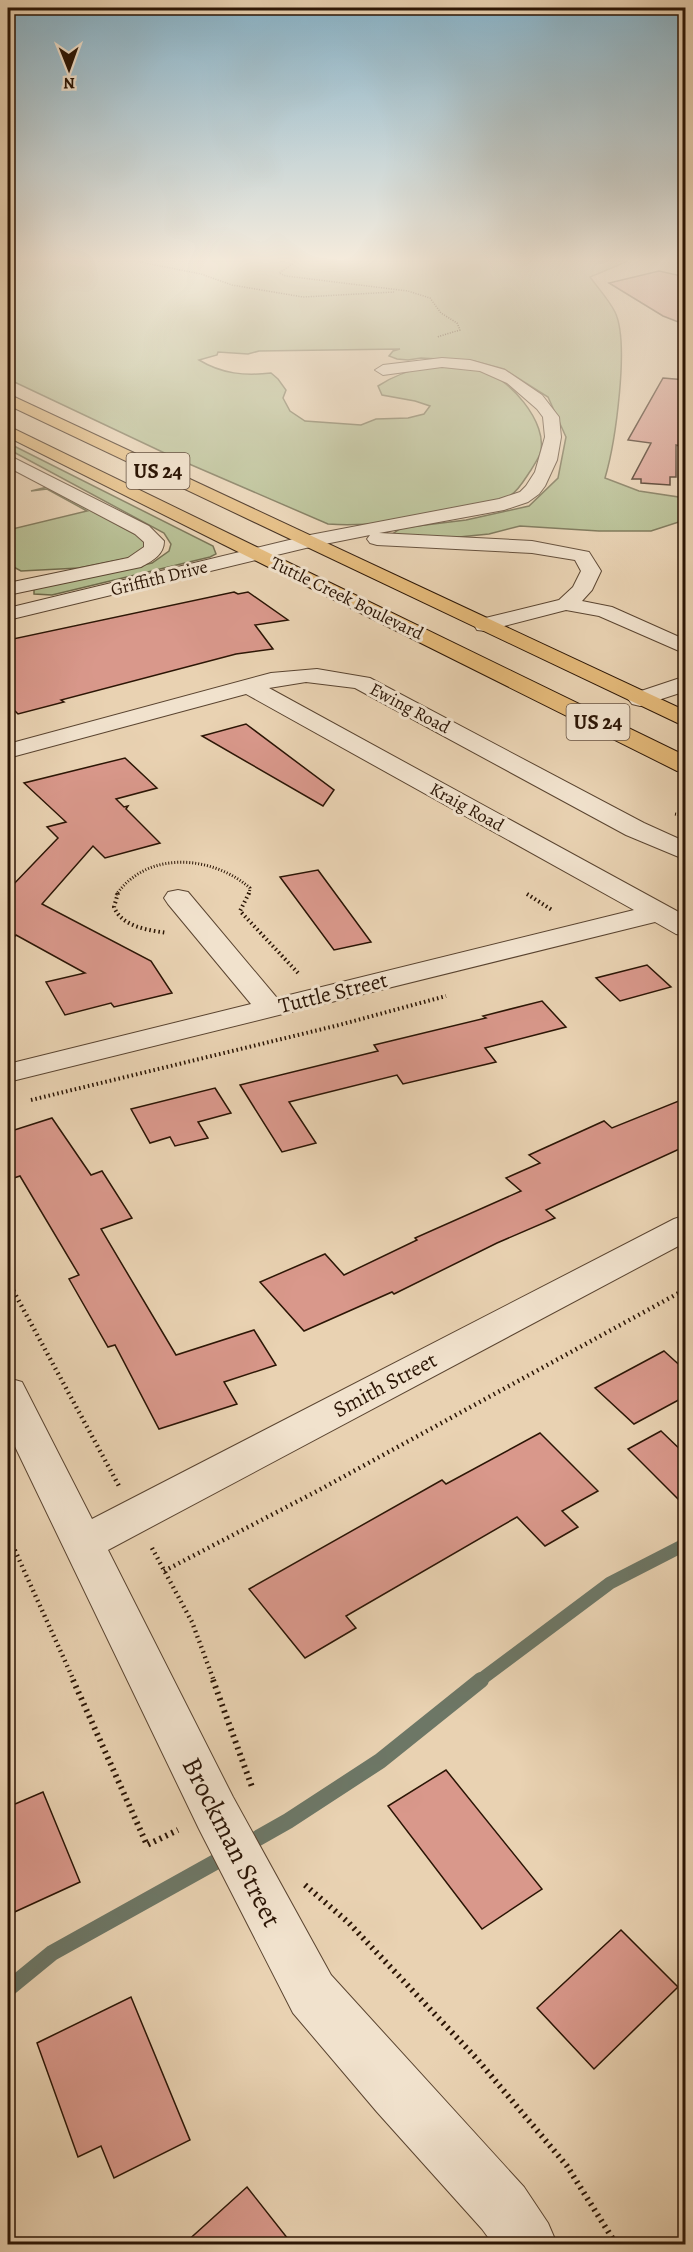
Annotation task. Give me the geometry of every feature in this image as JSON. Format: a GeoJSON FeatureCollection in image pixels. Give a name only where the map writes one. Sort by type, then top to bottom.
{"type":"FeatureCollection","features":[{"type":"Feature","properties":{"kind":"highway","name":"Tuttle Creek Boulevard"},"geometry":{"type":"LineString","coordinates":[[8,399],[686,720]]}},
{"type":"Feature","properties":{"kind":"highway","name":"Tuttle Creek Boulevard"},"geometry":{"type":"LineString","coordinates":[[8,431],[686,766]]}},
{"type":"Feature","properties":{"kind":"street","name":"Griffith Drive"},"geometry":{"type":"LineString","coordinates":[[383,370],[403,366]]}},
{"type":"Feature","properties":{"kind":"street","name":"Griffith Drive"},"geometry":{"type":"LineString","coordinates":[[11,600],[256,554],[504,504],[527,496],[545,474],[552,440],[551,417],[534,397],[503,374],[479,366]]}},
{"type":"Feature","properties":{"kind":"street"},"geometry":{"type":"LineString","coordinates":[[8,460],[142,530],[154,540],[154,548],[147,556],[134,563],[11,600]]}},
{"type":"Feature","properties":{"kind":"street"},"geometry":{"type":"LineString","coordinates":[[21,487],[48,481]]}},
{"type":"Feature","properties":{"kind":"street"},"geometry":{"type":"LineString","coordinates":[[347,534],[401,543],[541,548],[582,556],[591,571],[582,590],[566,604]]}},
{"type":"Feature","properties":{"kind":"street"},"geometry":{"type":"LineString","coordinates":[[485,625],[566,604],[605,612],[686,648]]}},
{"type":"Feature","properties":{"kind":"street","name":"Ewing Road"},"geometry":{"type":"LineString","coordinates":[[8,750],[291,675],[318,674],[362,683],[635,829],[686,852]]}},
{"type":"Feature","properties":{"kind":"street"},"geometry":{"type":"LineString","coordinates":[[640,699],[686,682]]}},
{"type":"Feature","properties":{"kind":"street","name":"Kraig Road"},"geometry":{"type":"LineString","coordinates":[[249,686],[686,928]]}},
{"type":"Feature","properties":{"kind":"street"},"geometry":{"type":"LineString","coordinates":[[178,898],[271,1009]]}},
{"type":"Feature","properties":{"kind":"street","name":"Tuttle Street"},"geometry":{"type":"LineString","coordinates":[[8,1073],[657,913]]}},
{"type":"Feature","properties":{"kind":"street","name":"Smith Street"},"geometry":{"type":"LineString","coordinates":[[84,1543],[686,1227]]}},
{"type":"Feature","properties":{"kind":"street","name":"Brockman Street"},"geometry":{"type":"LineString","coordinates":[[8,1392],[216,1813],[282,1895],[312,1994],[397,2092],[503,2208],[527,2244]]}},
{"type":"Feature","properties":{"kind":"path"},"geometry":{"type":"LineString","coordinates":[[31,1100],[448,996]]}},
{"type":"Feature","properties":{"kind":"path"},"geometry":{"type":"LineString","coordinates":[[164,1571],[321,1489],[686,1289]]}},
{"type":"Feature","properties":{"kind":"path"},"geometry":{"type":"LineString","coordinates":[[8,1535],[147,1845],[216,1813]]}},
{"type":"Feature","properties":{"kind":"path"},"geometry":{"type":"LineString","coordinates":[[282,1895],[348,1922],[477,2059],[567,2166],[616,2244]]}},
{"type":"Feature","properties":{"kind":"green space"},"geometry":{"type":"Polygon","coordinates":[[[8,366],[211,366],[234,373],[271,373],[286,390],[283,398],[290,411],[305,421],[361,425],[376,419],[408,418],[424,414],[430,406],[382,395],[378,386],[390,379],[426,367],[464,367],[478,369],[501,380],[524,402],[539,428],[540,454],[517,490],[497,500],[402,520],[358,525],[328,524],[173,457],[8,379],[8,366]]]}},
{"type":"Feature","properties":{"kind":"green space"},"geometry":{"type":"Polygon","coordinates":[[[493,366],[621,366],[617,419],[605,478],[639,491],[685,498],[685,520],[651,531],[599,531],[520,526],[489,534],[449,538],[409,537],[394,533],[401,528],[466,520],[529,506],[558,478],[566,437],[548,397],[504,369],[493,366]]]}},
{"type":"Feature","properties":{"kind":"green space"},"geometry":{"type":"Polygon","coordinates":[[[8,443],[213,546],[216,554],[52,595],[34,594],[34,589],[152,563],[169,551],[171,544],[164,533],[8,449],[8,443]]]}},
{"type":"Feature","properties":{"kind":"green space"},"geometry":{"type":"Polygon","coordinates":[[[47,487],[141,537],[145,544],[144,549],[129,558],[79,568],[21,571],[8,564],[8,530],[87,511],[47,489],[31,491],[47,487]]]}},
{"type":"Feature","properties":{"kind":"building"},"geometry":{"type":"Polygon","coordinates":[[[663,378],[686,380],[686,433],[680,446],[676,445],[676,477],[670,477],[670,485],[641,483],[641,479],[632,479],[651,443],[628,440],[663,378]]]}},
{"type":"Feature","properties":{"kind":"building"},"geometry":{"type":"Polygon","coordinates":[[[234,592],[238,594],[248,592],[288,620],[255,625],[273,649],[236,654],[61,700],[64,702],[18,714],[8,704],[8,640],[234,592]]]}},
{"type":"Feature","properties":{"kind":"building"},"geometry":{"type":"Polygon","coordinates":[[[246,724],[334,790],[323,806],[202,736],[246,724]]]}},
{"type":"Feature","properties":{"kind":"building"},"geometry":{"type":"Polygon","coordinates":[[[125,758],[157,788],[116,799],[124,807],[128,806],[126,809],[160,843],[105,858],[93,846],[42,904],[151,961],[172,993],[114,1007],[111,1003],[65,1015],[46,982],[85,973],[16,935],[8,944],[8,886],[10,888],[58,838],[47,827],[66,822],[24,783],[125,758]]]}},
{"type":"Feature","properties":{"kind":"building"},"geometry":{"type":"Polygon","coordinates":[[[318,870],[371,942],[334,950],[280,877],[318,870]]]}},
{"type":"Feature","properties":{"kind":"building"},"geometry":{"type":"Polygon","coordinates":[[[647,965],[671,987],[620,1001],[596,978],[647,965]]]}},
{"type":"Feature","properties":{"kind":"building"},"geometry":{"type":"Polygon","coordinates":[[[542,1001],[566,1027],[485,1048],[496,1062],[403,1084],[397,1075],[289,1102],[316,1143],[282,1152],[240,1085],[378,1051],[374,1045],[486,1018],[483,1016],[542,1001]]]}},
{"type":"Feature","properties":{"kind":"building"},"geometry":{"type":"Polygon","coordinates":[[[215,1088],[231,1113],[198,1122],[208,1138],[175,1146],[170,1137],[150,1143],[131,1109],[215,1088]]]}},
{"type":"Feature","properties":{"kind":"building"},"geometry":{"type":"Polygon","coordinates":[[[686,1098],[686,1146],[546,1210],[555,1218],[497,1243],[394,1294],[392,1292],[304,1331],[260,1282],[325,1254],[344,1275],[417,1240],[415,1238],[521,1191],[506,1178],[540,1163],[529,1155],[604,1121],[612,1128],[686,1098]]]}},
{"type":"Feature","properties":{"kind":"building"},"geometry":{"type":"Polygon","coordinates":[[[52,1118],[91,1175],[102,1171],[132,1218],[101,1229],[176,1355],[254,1330],[276,1365],[224,1382],[237,1404],[159,1429],[115,1345],[108,1347],[69,1279],[79,1275],[20,1176],[8,1180],[8,1132],[52,1118]]]}},
{"type":"Feature","properties":{"kind":"building"},"geometry":{"type":"Polygon","coordinates":[[[664,1351],[686,1371],[686,1396],[634,1424],[595,1388],[664,1351]]]}},
{"type":"Feature","properties":{"kind":"building"},"geometry":{"type":"Polygon","coordinates":[[[661,1431],[686,1455],[686,1507],[628,1449],[661,1431]]]}},
{"type":"Feature","properties":{"kind":"building"},"geometry":{"type":"Polygon","coordinates":[[[540,1433],[598,1491],[562,1511],[578,1527],[545,1546],[517,1517],[346,1616],[356,1628],[305,1658],[249,1589],[442,1480],[446,1484],[540,1433]]]}},
{"type":"Feature","properties":{"kind":"building"},"geometry":{"type":"Polygon","coordinates":[[[446,1770],[542,1889],[482,1929],[388,1806],[446,1770]]]}},
{"type":"Feature","properties":{"kind":"building"},"geometry":{"type":"Polygon","coordinates":[[[43,1792],[80,1882],[8,1915],[8,1807],[43,1792]]]}},
{"type":"Feature","properties":{"kind":"building"},"geometry":{"type":"Polygon","coordinates":[[[621,1930],[678,1987],[594,2069],[537,2008],[621,1930]]]}},
{"type":"Feature","properties":{"kind":"building"},"geometry":{"type":"Polygon","coordinates":[[[131,1997],[190,2140],[114,2178],[101,2146],[78,2157],[37,2043],[131,1997]]]}},
{"type":"Feature","properties":{"kind":"building"},"geometry":{"type":"Polygon","coordinates":[[[247,2187],[292,2244],[184,2244],[247,2187]]]}},
{"type":"Feature","properties":{"kind":"waterway"},"geometry":{"type":"LineString","coordinates":[[479,1681],[610,1583],[686,1544]]}},
{"type":"Feature","properties":{"kind":"waterway"},"geometry":{"type":"LineString","coordinates":[[244,1846],[288,1821],[380,1761],[481,1680]]}},
{"type":"Feature","properties":{"kind":"waterway"},"geometry":{"type":"LineString","coordinates":[[8,1989],[52,1953],[228,1855]]}}]}
